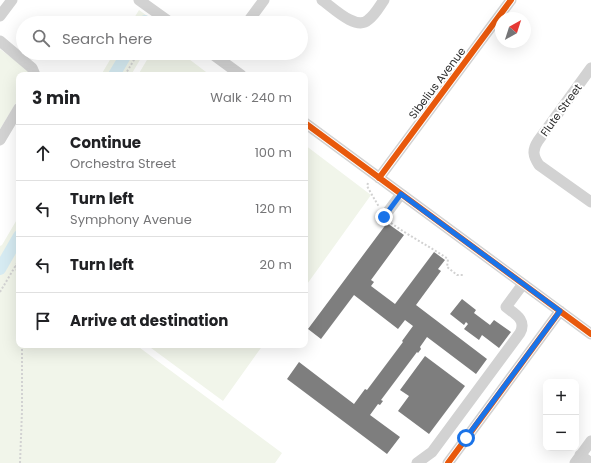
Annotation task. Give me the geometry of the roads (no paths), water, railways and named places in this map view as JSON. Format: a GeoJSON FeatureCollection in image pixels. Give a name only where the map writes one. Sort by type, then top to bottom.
{"type":"FeatureCollection","features":[{"type":"Feature","properties":{"kind":"street"},"geometry":{"type":"LineString","coordinates":[[0,16],[12,0]]}},
{"type":"Feature","properties":{"kind":"street"},"geometry":{"type":"LineString","coordinates":[[252,16],[264,0]]}},
{"type":"Feature","properties":{"kind":"street"},"geometry":{"type":"LineString","coordinates":[[322,0],[352,21],[360,24],[368,21],[384,0]]}},
{"type":"Feature","properties":{"kind":"street","name":"Sibelius Avenue"},"geometry":{"type":"LineString","coordinates":[[375,178],[511,0]]}},
{"type":"Feature","properties":{"kind":"street"},"geometry":{"type":"LineString","coordinates":[[141,1],[161,16]]}},
{"type":"Feature","properties":{"kind":"street"},"geometry":{"type":"LineString","coordinates":[[0,41],[16,54]]}},
{"type":"Feature","properties":{"kind":"street"},"geometry":{"type":"LineString","coordinates":[[23,60],[32,68],[34,72]]}},
{"type":"Feature","properties":{"kind":"street"},"geometry":{"type":"LineString","coordinates":[[224,60],[238,72]]}},
{"type":"Feature","properties":{"kind":"street","name":"Flute Street"},"geometry":{"type":"LineString","coordinates":[[591,68],[534,146],[533,153],[539,165],[591,202]]}},
{"type":"Feature","properties":{"kind":"street"},"geometry":{"type":"LineString","coordinates":[[0,140],[16,113]]}},
{"type":"Feature","properties":{"kind":"street"},"geometry":{"type":"LineString","coordinates":[[308,125],[375,178],[401,194],[591,334]]}},
{"type":"Feature","properties":{"kind":"street"},"geometry":{"type":"LineString","coordinates":[[384,217],[401,194]]}},
{"type":"Feature","properties":{"kind":"street"},"geometry":{"type":"LineString","coordinates":[[416,463],[432,452],[520,333],[523,324],[522,320],[506,307],[523,284]]}},
{"type":"Feature","properties":{"kind":"street"},"geometry":{"type":"LineString","coordinates":[[448,463],[560,311]]}},
{"type":"Feature","properties":{"kind":"street"},"geometry":{"type":"LineString","coordinates":[[591,441],[578,459],[591,463]]}},
{"type":"Feature","properties":{"kind":"waterway"},"geometry":{"type":"LineString","coordinates":[[116,72],[123,60]]}},
{"type":"Feature","properties":{"kind":"waterway"},"geometry":{"type":"LineString","coordinates":[[0,269],[16,241]]}}]}
